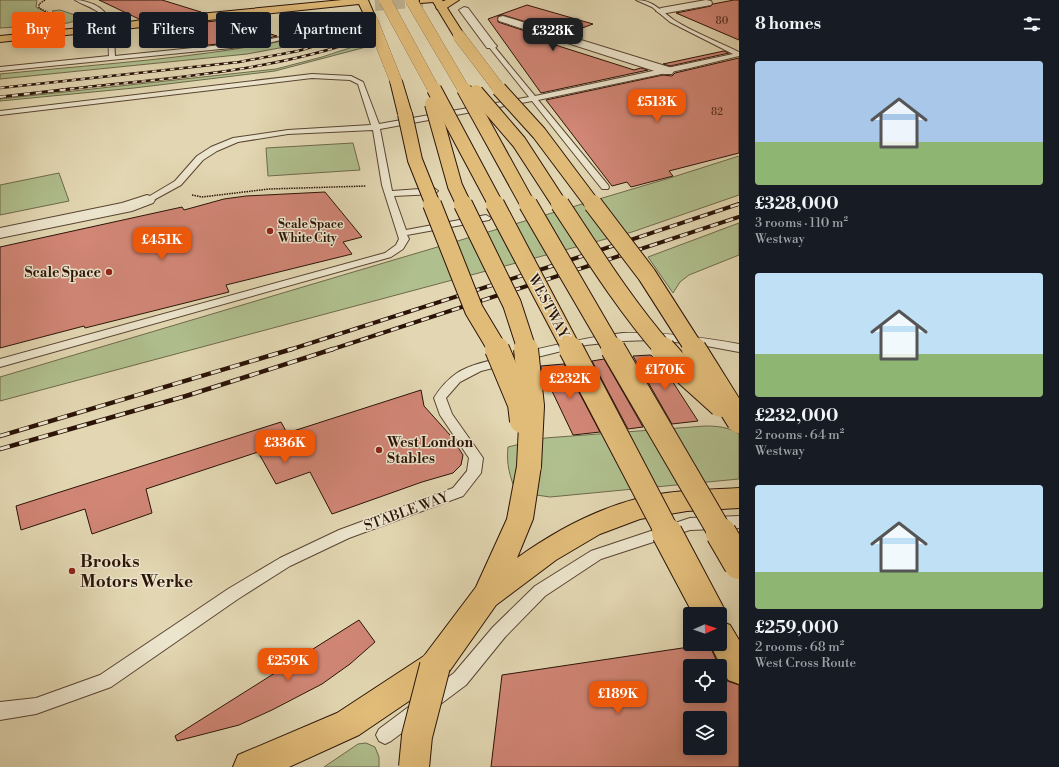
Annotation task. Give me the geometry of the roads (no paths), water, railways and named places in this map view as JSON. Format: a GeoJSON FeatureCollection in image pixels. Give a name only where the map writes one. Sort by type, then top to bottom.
{"type":"FeatureCollection","features":[{"type":"Feature","properties":{"kind":"main road"},"geometry":{"type":"LineString","coordinates":[[411,0],[446,57],[515,182],[739,564]]}},
{"type":"Feature","properties":{"kind":"main road"},"geometry":{"type":"LineString","coordinates":[[454,0],[439,4],[459,36],[491,80],[539,133],[647,276],[672,312],[739,421]]}},
{"type":"Feature","properties":{"kind":"main road"},"geometry":{"type":"LineString","coordinates":[[208,16],[336,4],[367,9]]}},
{"type":"Feature","properties":{"kind":"main road"},"geometry":{"type":"LineString","coordinates":[[208,21],[332,10],[367,9]]}},
{"type":"Feature","properties":{"kind":"main road"},"geometry":{"type":"LineString","coordinates":[[332,10],[367,9]]}},
{"type":"Feature","properties":{"kind":"main road"},"geometry":{"type":"LineString","coordinates":[[367,9],[396,81],[415,160],[474,310],[500,353],[520,404],[529,466]]}},
{"type":"Feature","properties":{"kind":"main road","name":"WESTWAY"},"geometry":{"type":"LineString","coordinates":[[367,9],[424,72],[706,607]]}},
{"type":"Feature","properties":{"kind":"main road"},"geometry":{"type":"LineString","coordinates":[[0,40],[73,32]]}},
{"type":"Feature","properties":{"kind":"main road"},"geometry":{"type":"LineString","coordinates":[[446,57],[519,142],[616,289],[645,328],[680,368],[739,421]]}},
{"type":"Feature","properties":{"kind":"main road"},"geometry":{"type":"LineString","coordinates":[[414,767],[417,736],[436,666],[486,596],[520,519],[529,466],[532,406],[527,351],[512,304],[455,186],[424,72]]}},
{"type":"Feature","properties":{"kind":"main road"},"geometry":{"type":"LineString","coordinates":[[486,596],[546,552],[591,527],[637,509],[687,501],[739,498]]}},
{"type":"Feature","properties":{"kind":"main road"},"geometry":{"type":"LineString","coordinates":[[727,647],[739,670]]}},
{"type":"Feature","properties":{"kind":"main road"},"geometry":{"type":"LineString","coordinates":[[250,767],[348,724],[436,666]]}},
{"type":"Feature","properties":{"kind":"street"},"geometry":{"type":"LineString","coordinates":[[661,11],[707,3]]}},
{"type":"Feature","properties":{"kind":"street"},"geometry":{"type":"LineString","coordinates":[[464,10],[490,46]]}},
{"type":"Feature","properties":{"kind":"street"},"geometry":{"type":"LineString","coordinates":[[503,18],[668,71]]}},
{"type":"Feature","properties":{"kind":"street"},"geometry":{"type":"LineString","coordinates":[[0,233],[126,207],[147,200]]}},
{"type":"Feature","properties":{"kind":"lane"},"geometry":{"type":"LineString","coordinates":[[78,0],[102,12]]}},
{"type":"Feature","properties":{"kind":"lane"},"geometry":{"type":"LineString","coordinates":[[640,0],[654,6],[672,21],[739,54]]}},
{"type":"Feature","properties":{"kind":"lane"},"geometry":{"type":"LineString","coordinates":[[0,69],[260,44],[279,40]]}},
{"type":"Feature","properties":{"kind":"lane"},"geometry":{"type":"LineString","coordinates":[[490,46],[605,187]]}},
{"type":"Feature","properties":{"kind":"lane"},"geometry":{"type":"LineString","coordinates":[[111,48],[112,58]]}},
{"type":"Feature","properties":{"kind":"lane"},"geometry":{"type":"LineString","coordinates":[[147,200],[178,182],[200,158],[214,148],[236,140],[288,132],[376,127],[532,99],[668,71],[739,54]]}},
{"type":"Feature","properties":{"kind":"lane"},"geometry":{"type":"LineString","coordinates":[[0,113],[312,76],[351,78],[361,83],[376,127],[388,189],[404,239],[400,247],[388,255],[0,363]]}},
{"type":"Feature","properties":{"kind":"lane"},"geometry":{"type":"LineString","coordinates":[[388,189],[434,191]]}},
{"type":"Feature","properties":{"kind":"lane"},"geometry":{"type":"LineString","coordinates":[[402,233],[486,218]]}},
{"type":"Feature","properties":{"kind":"lane","name":"STABLE WAY"},"geometry":{"type":"LineString","coordinates":[[0,711],[36,706],[105,681],[233,594],[286,562],[344,534],[458,492],[474,473],[476,458],[446,415],[440,398],[448,386],[460,375],[476,368],[586,341],[625,336],[709,342],[739,348]]}},
{"type":"Feature","properties":{"kind":"lane"},"geometry":{"type":"LineString","coordinates":[[384,735],[460,679],[498,632],[540,591],[596,555],[690,524],[739,522]]}},
{"type":"Feature","properties":{"kind":"tunnel"},"geometry":{"type":"LineString","coordinates":[[375,5],[424,1]]}},
{"type":"Feature","properties":{"kind":"railway"},"geometry":{"type":"LineString","coordinates":[[0,88],[239,62],[308,48]]}},
{"type":"Feature","properties":{"kind":"railway"},"geometry":{"type":"LineString","coordinates":[[64,90],[215,73],[253,67],[334,48]]}},
{"type":"Feature","properties":{"kind":"railway"},"geometry":{"type":"LineString","coordinates":[[64,90],[70,89]]}},
{"type":"Feature","properties":{"kind":"railway"},"geometry":{"type":"LineString","coordinates":[[0,97],[64,90]]}},
{"type":"Feature","properties":{"kind":"railway"},"geometry":{"type":"LineString","coordinates":[[289,350],[555,265],[739,204],[737,205]]}},
{"type":"Feature","properties":{"kind":"railway"},"geometry":{"type":"LineString","coordinates":[[330,350],[739,217]]}},
{"type":"Feature","properties":{"kind":"railway"},"geometry":{"type":"LineString","coordinates":[[0,436],[292,349]]}},
{"type":"Feature","properties":{"kind":"railway"},"geometry":{"type":"LineString","coordinates":[[0,449],[186,396],[333,349]]}},
{"type":"Feature","properties":{"kind":"place","name":"Scale Space White City"},"geometry":{"type":"Point","coordinates":[270,231]}},
{"type":"Feature","properties":{"kind":"place","name":"Scale Space"},"geometry":{"type":"Point","coordinates":[109,272]}},
{"type":"Feature","properties":{"kind":"place","name":"West London Stables"},"geometry":{"type":"Point","coordinates":[379,450]}},
{"type":"Feature","properties":{"kind":"place","name":"Brooks Motors Werke"},"geometry":{"type":"Point","coordinates":[72,571]}}]}
